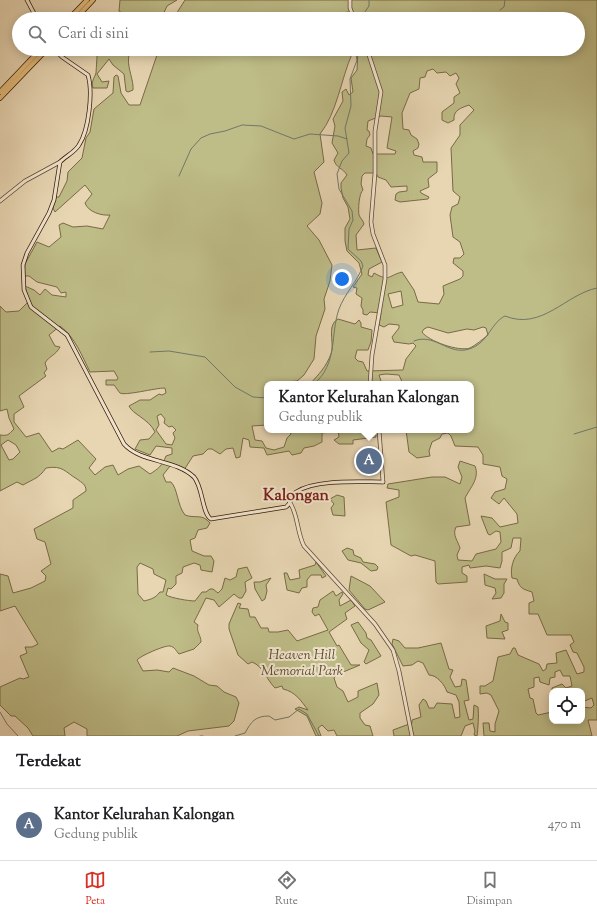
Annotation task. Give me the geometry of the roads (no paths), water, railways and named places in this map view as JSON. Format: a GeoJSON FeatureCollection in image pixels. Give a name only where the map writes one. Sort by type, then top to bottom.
{"type":"FeatureCollection","features":[{"type":"Feature","properties":{"kind":"highway"},"geometry":{"type":"LineString","coordinates":[[76,12],[87,0]]}},
{"type":"Feature","properties":{"kind":"highway"},"geometry":{"type":"LineString","coordinates":[[82,12],[93,0]]}},
{"type":"Feature","properties":{"kind":"highway"},"geometry":{"type":"LineString","coordinates":[[0,92],[34,56]]}},
{"type":"Feature","properties":{"kind":"highway"},"geometry":{"type":"LineString","coordinates":[[0,98],[40,56]]}},
{"type":"Feature","properties":{"kind":"main road"},"geometry":{"type":"LineString","coordinates":[[27,0],[33,12]]}},
{"type":"Feature","properties":{"kind":"main road"},"geometry":{"type":"LineString","coordinates":[[350,0],[351,12]]}},
{"type":"Feature","properties":{"kind":"main road"},"geometry":{"type":"LineString","coordinates":[[0,201],[26,181],[60,162],[79,146],[84,135],[90,99],[89,79],[86,72],[61,56]]}},
{"type":"Feature","properties":{"kind":"main road"},"geometry":{"type":"LineString","coordinates":[[369,56],[382,92],[375,131],[375,180],[371,222],[373,234],[385,265],[385,279],[372,356],[370,381]]}},
{"type":"Feature","properties":{"kind":"main road"},"geometry":{"type":"LineString","coordinates":[[60,162],[54,200],[27,253],[23,265],[24,290],[31,307],[67,335],[121,440],[131,449],[178,468],[195,478],[210,519],[286,507],[290,503],[292,496],[297,492],[319,485],[383,482],[379,433]]}},
{"type":"Feature","properties":{"kind":"main road"},"geometry":{"type":"LineString","coordinates":[[56,164],[59,168]]}},
{"type":"Feature","properties":{"kind":"main road"},"geometry":{"type":"LineString","coordinates":[[290,503],[294,510],[299,536],[304,546],[375,624],[393,650],[399,671],[412,736]]}},
{"type":"Feature","properties":{"kind":"waterway"},"geometry":{"type":"LineString","coordinates":[[365,12],[369,6],[369,0]]}},
{"type":"Feature","properties":{"kind":"waterway"},"geometry":{"type":"LineString","coordinates":[[500,10],[504,7],[505,0]]}},
{"type":"Feature","properties":{"kind":"waterway"},"geometry":{"type":"LineString","coordinates":[[317,381],[327,368],[339,309],[363,266],[361,261],[348,249],[349,229],[353,220],[352,211],[339,189],[337,174],[342,161],[349,153],[345,128],[351,106],[350,79],[357,60],[356,56]]}},
{"type":"Feature","properties":{"kind":"waterway"},"geometry":{"type":"LineString","coordinates":[[179,176],[191,149],[201,138],[242,125],[261,126],[294,139],[310,134],[338,136],[347,139]]}},
{"type":"Feature","properties":{"kind":"waterway"},"geometry":{"type":"LineString","coordinates":[[414,341],[427,339],[458,350],[473,348],[479,344],[500,319],[505,316],[518,319],[531,319],[553,310],[575,297],[597,288]]}},
{"type":"Feature","properties":{"kind":"waterway"},"geometry":{"type":"LineString","coordinates":[[150,352],[169,351],[205,357],[235,387],[253,397],[264,398]]}},
{"type":"Feature","properties":{"kind":"waterway"},"geometry":{"type":"LineString","coordinates":[[574,434],[597,427]]}},
{"type":"Feature","properties":{"kind":"waterway"},"geometry":{"type":"LineString","coordinates":[[235,736],[245,733],[249,726],[257,718],[269,716],[275,720],[289,717],[299,709],[307,714],[319,736]]}},
{"type":"Feature","properties":{"kind":"waterway"},"geometry":{"type":"LineString","coordinates":[[0,712],[7,724],[18,736]]}},
{"type":"Feature","properties":{"kind":"place","name":"Kantor Kelurahan Kalongan"},"geometry":{"type":"Point","coordinates":[369,461]}},
{"type":"Feature","properties":{"kind":"district","name":"Kalongan"},"geometry":{"type":"Point","coordinates":[296,496]}},
{"type":"Feature","properties":{"kind":"park label","name":"Heaven Hill Memorial Park"},"geometry":{"type":"Point","coordinates":[302,664]}}]}
